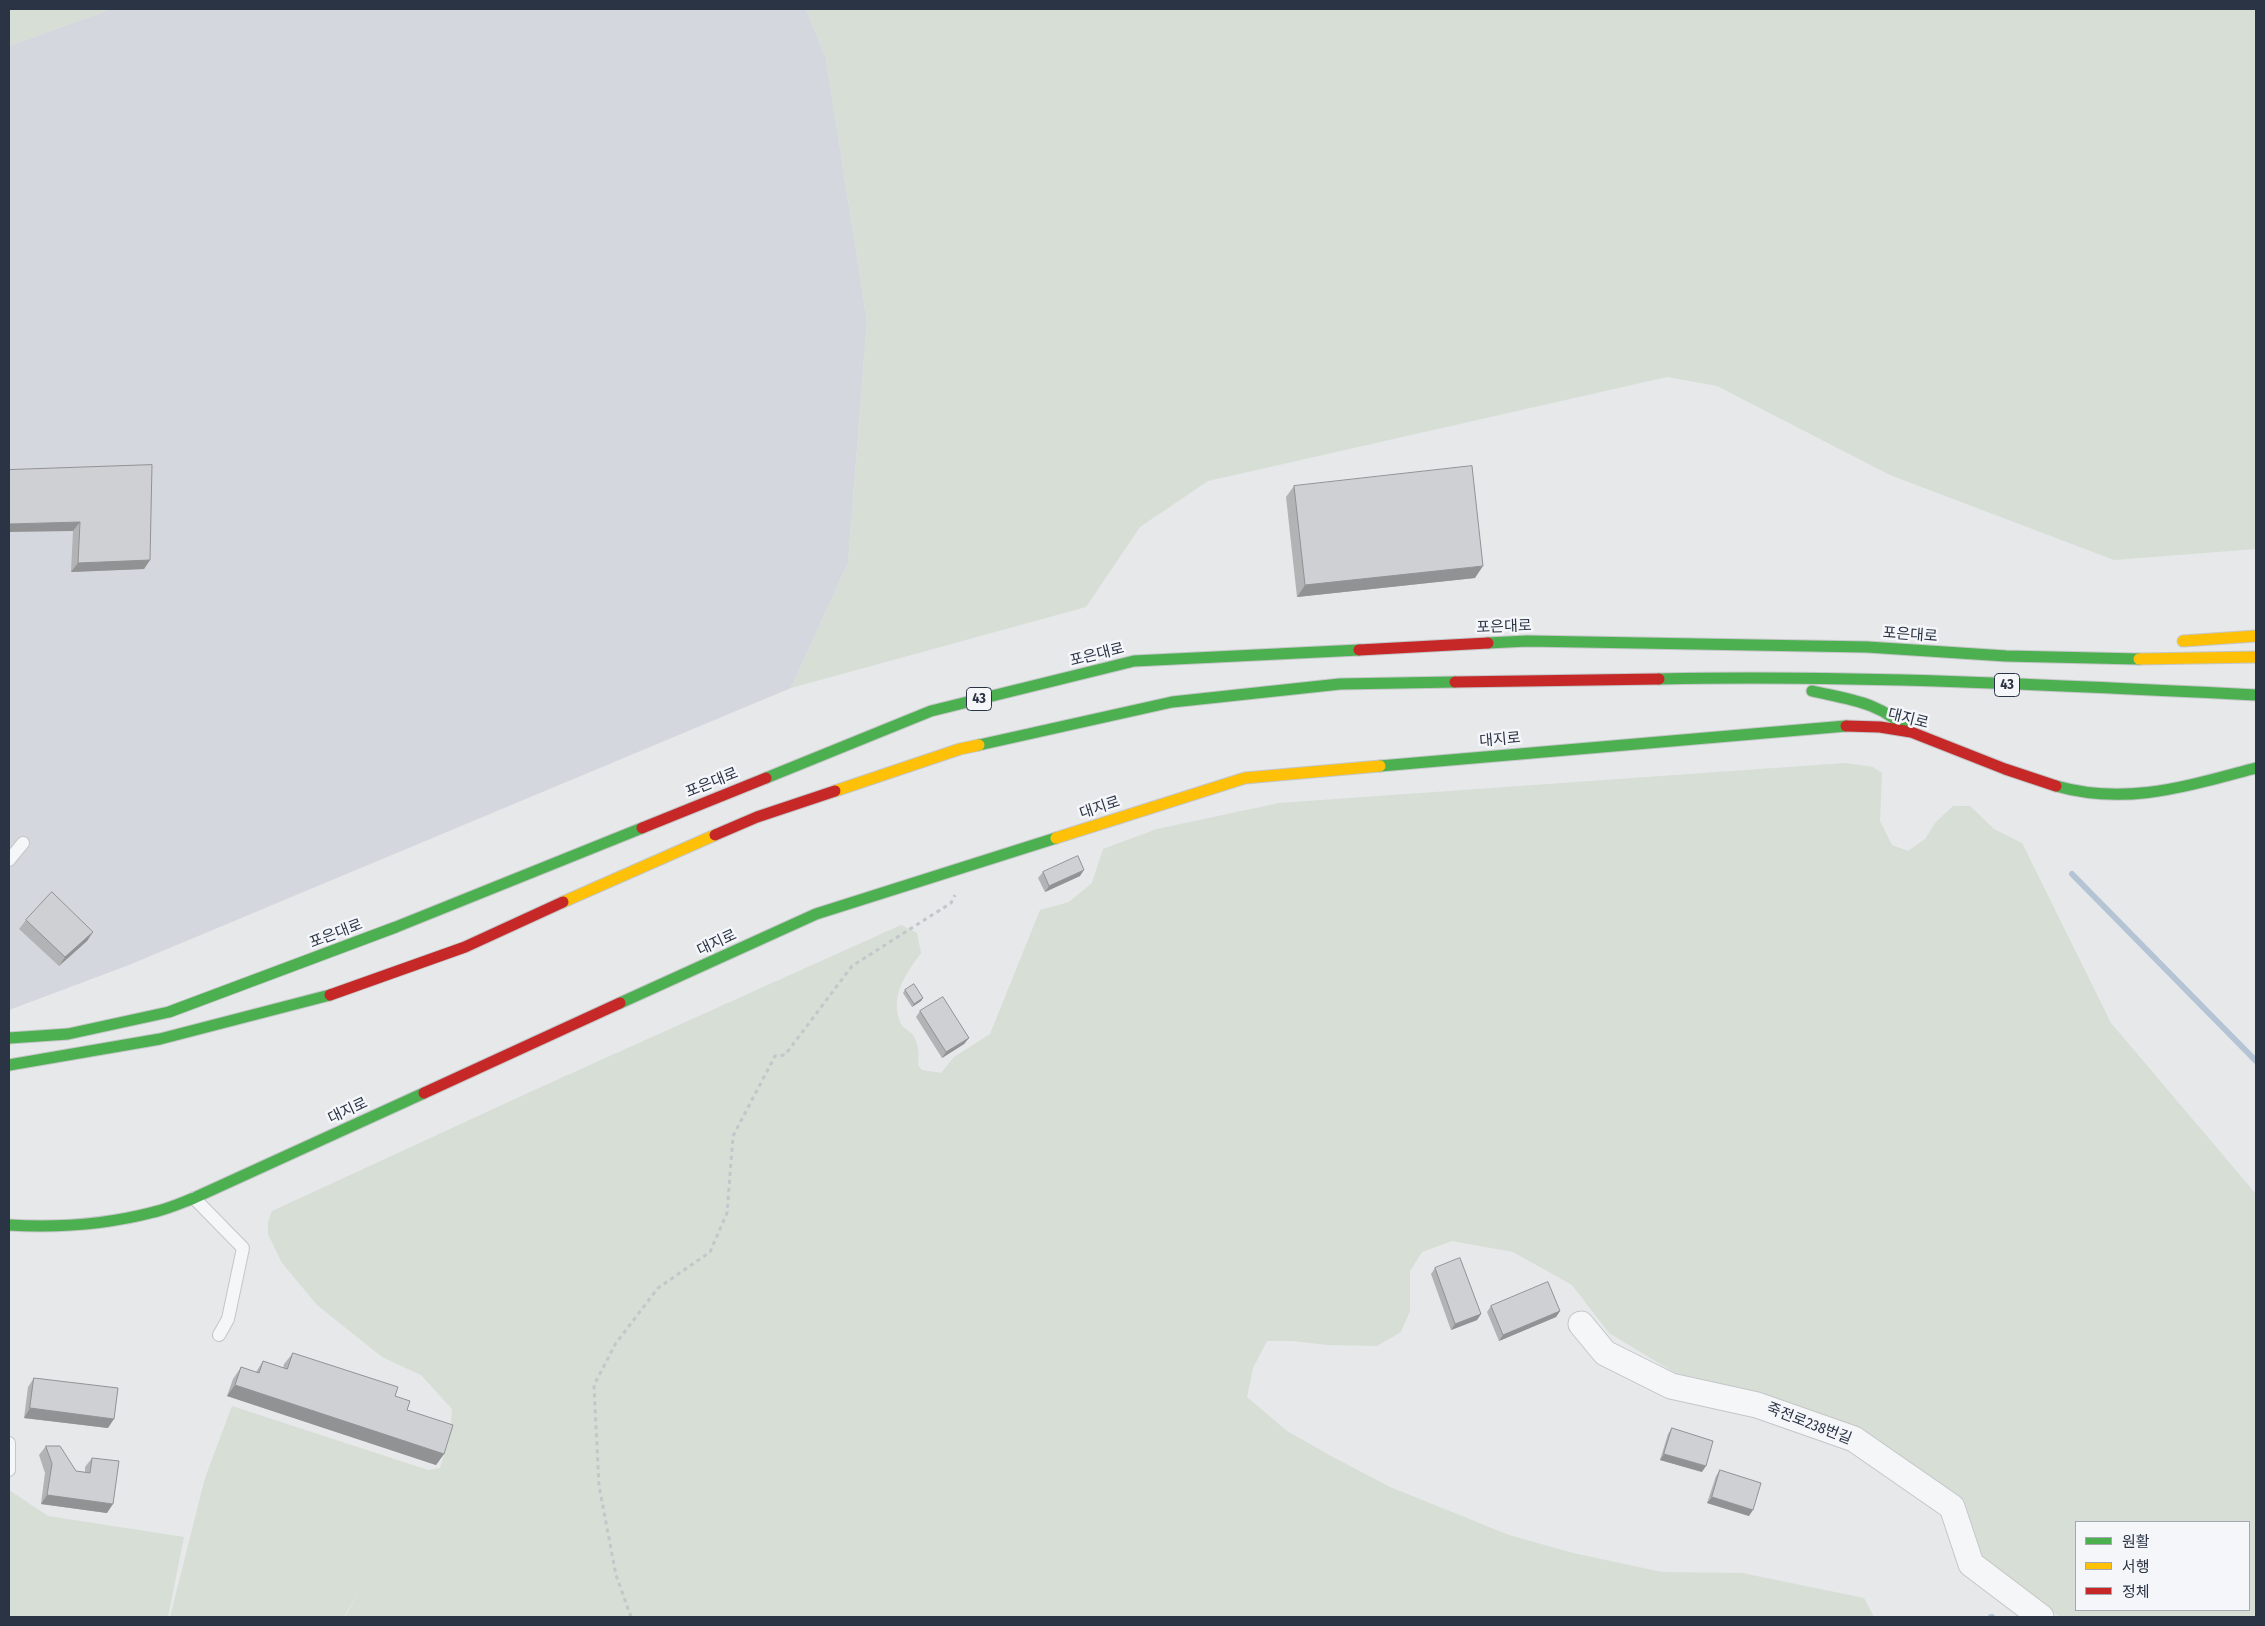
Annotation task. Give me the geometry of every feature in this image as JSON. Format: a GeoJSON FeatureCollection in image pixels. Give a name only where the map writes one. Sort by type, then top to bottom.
{"type":"FeatureCollection","features":[{"type":"Feature","properties":{"kind":"main road"},"geometry":{"type":"LineString","coordinates":[[2166,642],[2256,636]]}},
{"type":"Feature","properties":{"kind":"main road","name":"포은대로"},"geometry":{"type":"LineString","coordinates":[[9,1038],[68,1034],[169,1012],[405,923],[931,711],[1134,661],[1527,641],[1867,647],[2006,656],[2148,659],[2256,657]]}},
{"type":"Feature","properties":{"kind":"main road"},"geometry":{"type":"LineString","coordinates":[[2006,656],[2097,646]]}},
{"type":"Feature","properties":{"kind":"main road"},"geometry":{"type":"LineString","coordinates":[[1757,677],[1871,705],[1897,719],[1907,731]]}},
{"type":"Feature","properties":{"kind":"main road","name":"43"},"geometry":{"type":"LineString","coordinates":[[9,1064],[160,1038],[312,1001],[465,947],[591,889],[757,818],[960,749],[1172,702],[1340,684],[1757,677],[2104,687],[2256,694]]}},
{"type":"Feature","properties":{"kind":"main road","name":"대지로"},"geometry":{"type":"LineString","coordinates":[[9,1225],[40,1227],[122,1219],[156,1212],[194,1198],[816,914],[1244,778],[1838,726],[1874,726],[1907,731],[2043,782],[2073,791],[2104,796],[2136,795],[2167,790],[2256,768]]}},
{"type":"Feature","properties":{"kind":"street","name":"죽전로238번길"},"geometry":{"type":"LineString","coordinates":[[1581,1324],[1605,1352],[1671,1386],[1757,1405],[1854,1439],[1952,1506],[1971,1564],[2041,1617]]}},
{"type":"Feature","properties":{"kind":"lane"},"geometry":{"type":"LineString","coordinates":[[9,860],[23,843]]}},
{"type":"Feature","properties":{"kind":"lane"},"geometry":{"type":"LineString","coordinates":[[194,1198],[243,1248],[228,1319],[219,1335]]}},
{"type":"Feature","properties":{"kind":"lane"},"geometry":{"type":"LineString","coordinates":[[9,1443],[9,1470]]}},
{"type":"Feature","properties":{"kind":"path"},"geometry":{"type":"LineString","coordinates":[[632,1617],[616,1575],[599,1486],[594,1385],[616,1343],[658,1288],[710,1252],[727,1213],[733,1136],[776,1056],[785,1055],[852,966],[951,904],[965,867]]}},
{"type":"Feature","properties":{"kind":"shaded area"},"geometry":{"type":"Polygon","coordinates":[[[9,9],[111,9],[9,46],[9,9]]]}},
{"type":"Feature","properties":{"kind":"shaded area"},"geometry":{"type":"Polygon","coordinates":[[[111,9],[806,9],[826,59],[867,321],[848,563],[791,688],[129,965],[9,1010],[9,46],[111,9]]]}},
{"type":"Feature","properties":{"kind":"shaded area"},"geometry":{"type":"Polygon","coordinates":[[[806,9],[2256,9],[2256,549],[2114,560],[1890,475],[1717,386],[1667,377],[1208,481],[1140,527],[1086,607],[791,688],[848,563],[867,321],[826,59],[806,9]]]}},
{"type":"Feature","properties":{"kind":"shaded area"},"geometry":{"type":"Polygon","coordinates":[[[1845,763],[1873,767],[1882,773],[1880,821],[1892,845],[1908,851],[1925,839],[1936,822],[1953,806],[1970,806],[1994,829],[2022,843],[2111,1023],[2256,1194],[2256,1617],[2060,1617],[1978,1557],[1957,1498],[1756,1392],[1675,1373],[1609,1333],[1572,1285],[1513,1252],[1452,1241],[1422,1252],[1410,1271],[1410,1311],[1401,1332],[1377,1346],[1267,1341],[1253,1368],[1247,1397],[1287,1431],[1331,1456],[1390,1487],[1509,1535],[1573,1553],[1662,1572],[1742,1573],[1864,1598],[1874,1617],[345,1617],[362,1586],[344,1617],[170,1617],[205,1478],[232,1406],[428,1470],[440,1468],[450,1435],[452,1409],[421,1375],[382,1357],[317,1305],[282,1263],[268,1234],[268,1222],[272,1211],[541,1087],[901,925],[917,933],[921,953],[904,978],[898,995],[898,1014],[901,1024],[913,1035],[916,1042],[918,1065],[922,1070],[941,1073],[954,1057],[990,1034],[1040,910],[1069,902],[1092,883],[1103,849],[1157,829],[1279,803],[1845,763]]]}},
{"type":"Feature","properties":{"kind":"shaded area"},"geometry":{"type":"Polygon","coordinates":[[[9,1490],[48,1516],[184,1537],[168,1617],[9,1617],[9,1490]]]}},
{"type":"Feature","properties":{"kind":"building"},"geometry":{"type":"Polygon","coordinates":[[[152,465],[150,560],[78,563],[80,522],[9,524],[9,470],[152,465]]]}},
{"type":"Feature","properties":{"kind":"building"},"geometry":{"type":"Polygon","coordinates":[[[1472,466],[1483,566],[1305,585],[1294,486],[1472,466]]]}},
{"type":"Feature","properties":{"kind":"building"},"geometry":{"type":"Polygon","coordinates":[[[1078,856],[1084,870],[1049,886],[1043,872],[1078,856]]]}},
{"type":"Feature","properties":{"kind":"building"},"geometry":{"type":"Polygon","coordinates":[[[52,892],[93,932],[65,957],[26,920],[52,892]]]}},
{"type":"Feature","properties":{"kind":"building"},"geometry":{"type":"Polygon","coordinates":[[[914,984],[923,998],[914,1004],[905,990],[914,984]]]}},
{"type":"Feature","properties":{"kind":"building"},"geometry":{"type":"Polygon","coordinates":[[[943,997],[969,1038],[946,1052],[920,1011],[943,997]]]}},
{"type":"Feature","properties":{"kind":"building"},"geometry":{"type":"Polygon","coordinates":[[[1460,1258],[1481,1314],[1455,1324],[1435,1268],[1460,1258]]]}},
{"type":"Feature","properties":{"kind":"building"},"geometry":{"type":"Polygon","coordinates":[[[1548,1282],[1560,1311],[1503,1335],[1491,1306],[1548,1282]]]}},
{"type":"Feature","properties":{"kind":"building"},"geometry":{"type":"Polygon","coordinates":[[[293,1353],[398,1387],[395,1396],[410,1401],[407,1410],[453,1425],[444,1454],[235,1385],[241,1367],[259,1373],[263,1361],[287,1369],[293,1353]]]}},
{"type":"Feature","properties":{"kind":"building"},"geometry":{"type":"Polygon","coordinates":[[[34,1378],[118,1388],[114,1419],[30,1408],[34,1378]]]}},
{"type":"Feature","properties":{"kind":"building"},"geometry":{"type":"Polygon","coordinates":[[[1672,1428],[1713,1441],[1706,1466],[1664,1454],[1672,1428]]]}},
{"type":"Feature","properties":{"kind":"building"},"geometry":{"type":"Polygon","coordinates":[[[46,1446],[60,1446],[76,1471],[90,1473],[92,1458],[119,1461],[113,1504],[47,1495],[52,1464],[46,1446]]]}},
{"type":"Feature","properties":{"kind":"building"},"geometry":{"type":"Polygon","coordinates":[[[1720,1470],[1761,1483],[1753,1510],[1712,1497],[1720,1470]]]}},
{"type":"Feature","properties":{"kind":"waterway"},"geometry":{"type":"LineString","coordinates":[[2072,874],[2256,1061]]}},
{"type":"Feature","properties":{"kind":"traffic: fast"},"geometry":{"type":"LineString","coordinates":[[1488,643],[1527,641],[1867,647],[2006,656],[2139,659]]}},
{"type":"Feature","properties":{"kind":"traffic: fast"},"geometry":{"type":"LineString","coordinates":[[766,778],[931,711],[1134,661],[1359,650]]}},
{"type":"Feature","properties":{"kind":"traffic: fast"},"geometry":{"type":"LineString","coordinates":[[1659,679],[1808,678],[1883,680],[2032,684],[2256,695]]}},
{"type":"Feature","properties":{"kind":"traffic: fast"},"geometry":{"type":"LineString","coordinates":[[979,745],[1172,702],[1340,684],[1455,682]]}},
{"type":"Feature","properties":{"kind":"traffic: fast"},"geometry":{"type":"LineString","coordinates":[[1812,691],[1863,703],[1875,708],[1897,721],[1907,731]]}},
{"type":"Feature","properties":{"kind":"traffic: fast"},"geometry":{"type":"LineString","coordinates":[[1380,766],[1846,726]]}},
{"type":"Feature","properties":{"kind":"traffic: fast"},"geometry":{"type":"LineString","coordinates":[[2056,786],[2082,792],[2132,794],[2181,787],[2256,768]]}},
{"type":"Feature","properties":{"kind":"traffic: fast"},"geometry":{"type":"LineString","coordinates":[[9,1038],[68,1034],[169,1012],[396,927],[642,828]]}},
{"type":"Feature","properties":{"kind":"traffic: fast"},"geometry":{"type":"LineString","coordinates":[[620,1003],[816,914],[1056,838]]}},
{"type":"Feature","properties":{"kind":"traffic: fast"},"geometry":{"type":"LineString","coordinates":[[9,1065],[160,1039],[330,995]]}},
{"type":"Feature","properties":{"kind":"traffic: fast"},"geometry":{"type":"LineString","coordinates":[[9,1225],[82,1224],[119,1220],[164,1209],[194,1198],[424,1093]]}},
{"type":"Feature","properties":{"kind":"traffic: slow"},"geometry":{"type":"LineString","coordinates":[[2183,641],[2256,636]]}},
{"type":"Feature","properties":{"kind":"traffic: slow"},"geometry":{"type":"LineString","coordinates":[[2139,659],[2256,657]]}},
{"type":"Feature","properties":{"kind":"traffic: slow"},"geometry":{"type":"LineString","coordinates":[[835,791],[960,749],[979,745]]}},
{"type":"Feature","properties":{"kind":"traffic: slow"},"geometry":{"type":"LineString","coordinates":[[1056,838],[1245,778],[1380,766]]}},
{"type":"Feature","properties":{"kind":"traffic: slow"},"geometry":{"type":"LineString","coordinates":[[563,902],[715,835]]}},
{"type":"Feature","properties":{"kind":"traffic: jam"},"geometry":{"type":"LineString","coordinates":[[1359,650],[1488,643]]}},
{"type":"Feature","properties":{"kind":"traffic: jam"},"geometry":{"type":"LineString","coordinates":[[1455,682],[1659,679]]}},
{"type":"Feature","properties":{"kind":"traffic: jam"},"geometry":{"type":"LineString","coordinates":[[1846,726],[1880,727],[1911,732],[2005,769],[2056,786]]}},
{"type":"Feature","properties":{"kind":"traffic: jam"},"geometry":{"type":"LineString","coordinates":[[642,828],[766,778]]}},
{"type":"Feature","properties":{"kind":"traffic: jam"},"geometry":{"type":"LineString","coordinates":[[715,835],[757,817],[835,791]]}},
{"type":"Feature","properties":{"kind":"traffic: jam"},"geometry":{"type":"LineString","coordinates":[[330,995],[465,947],[563,902]]}},
{"type":"Feature","properties":{"kind":"traffic: jam"},"geometry":{"type":"LineString","coordinates":[[424,1093],[620,1003]]}}]}
